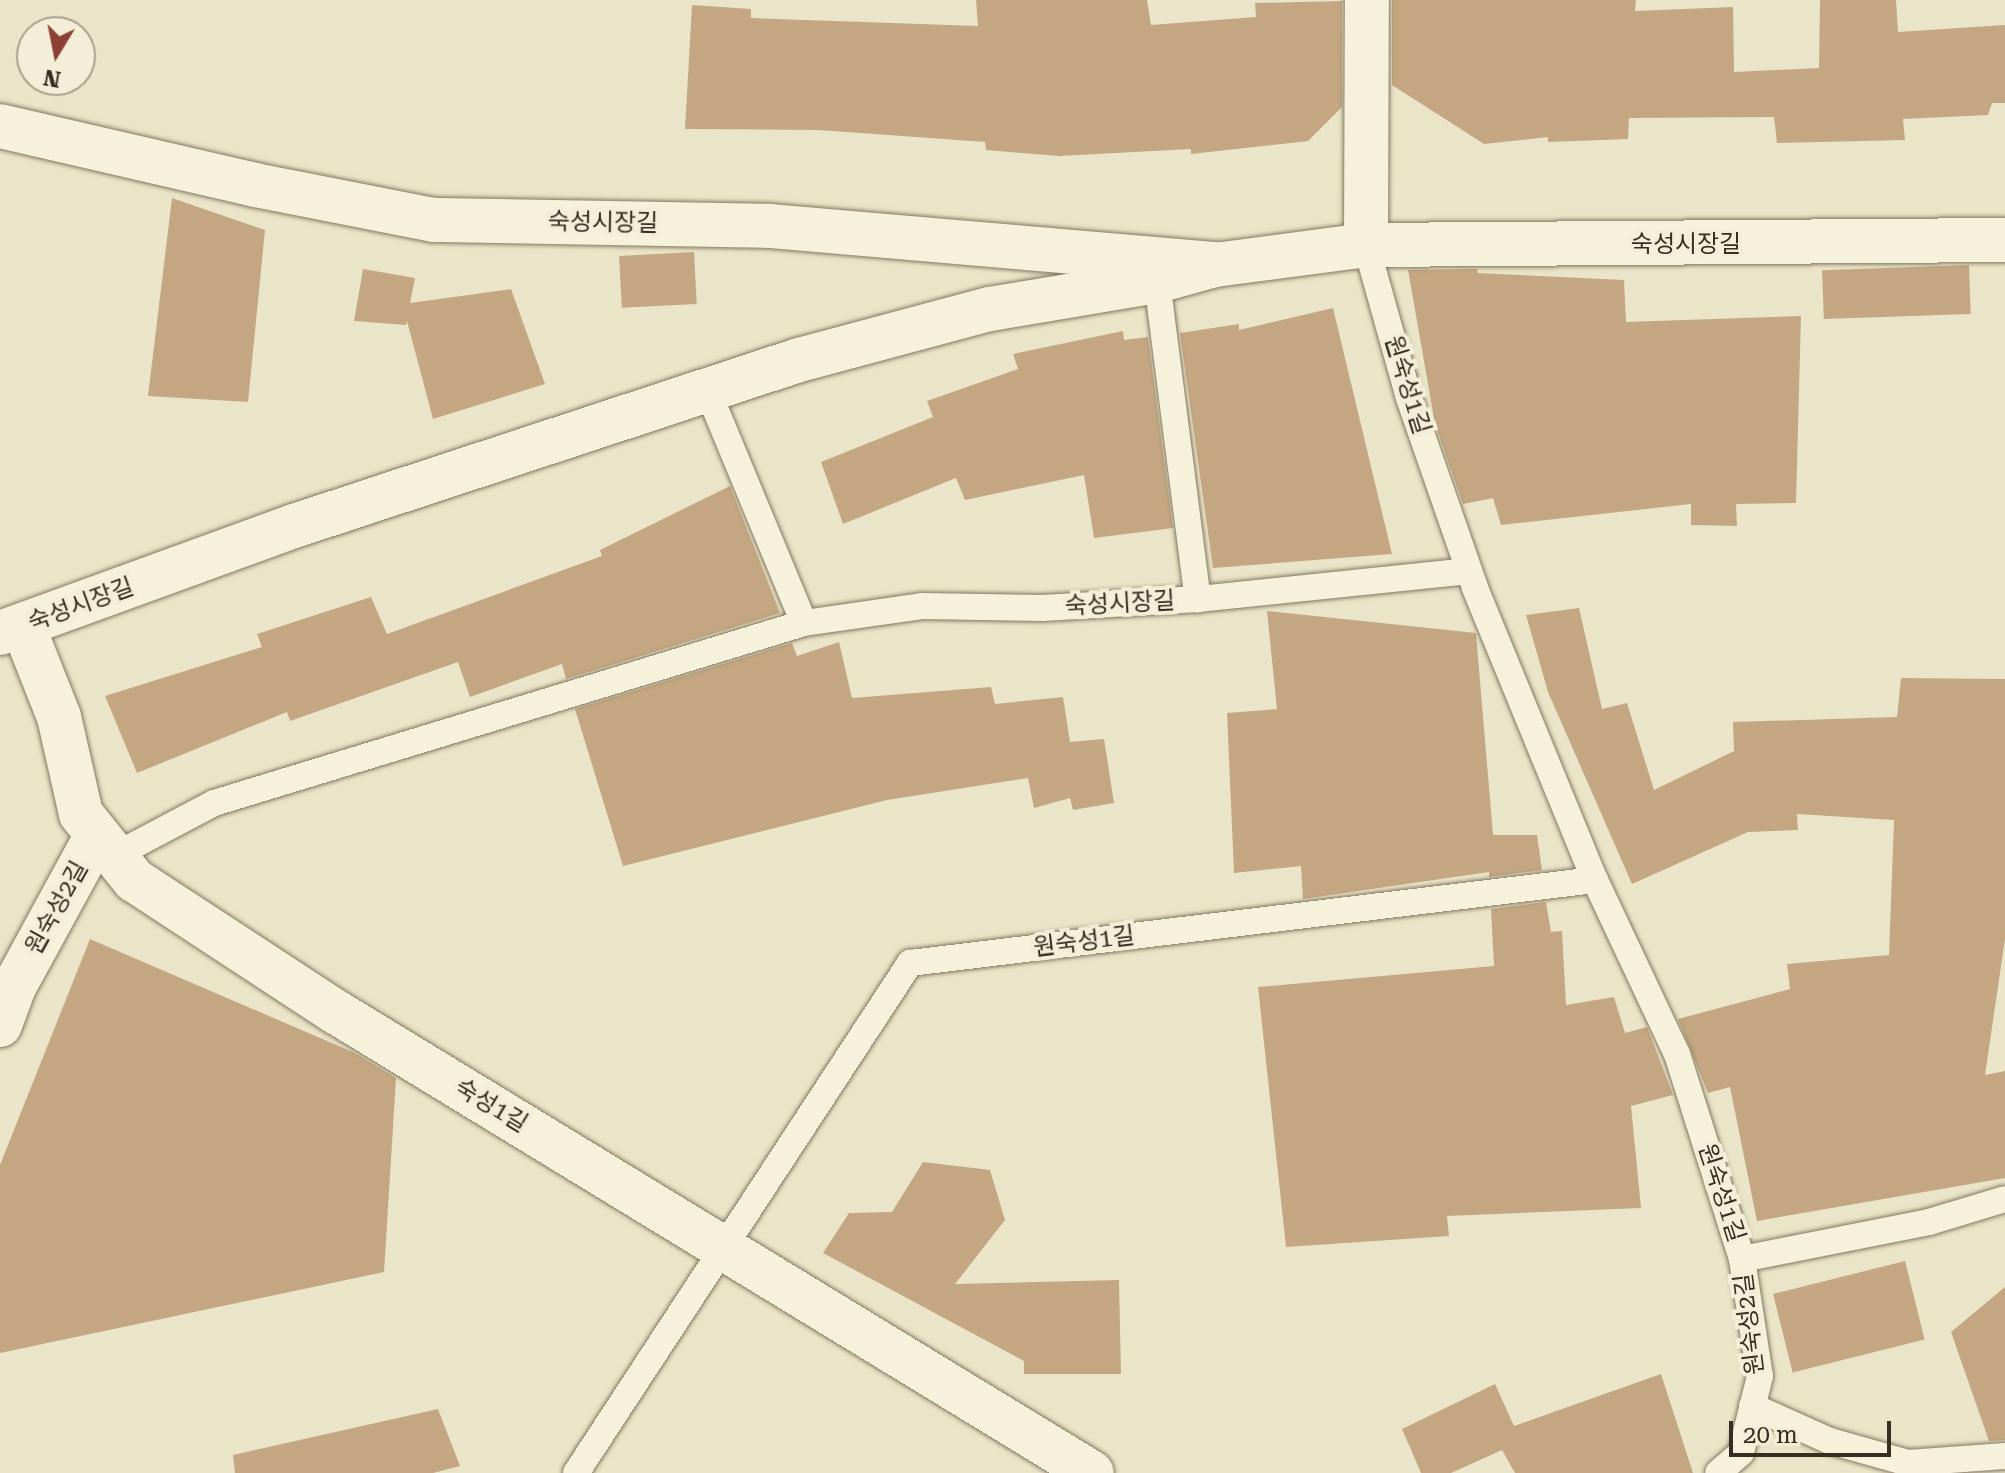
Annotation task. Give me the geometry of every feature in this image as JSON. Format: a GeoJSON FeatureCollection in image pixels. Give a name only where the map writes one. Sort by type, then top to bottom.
{"type":"FeatureCollection","features":[{"type":"Feature","properties":{"kind":"street"},"geometry":{"type":"LineString","coordinates":[[1366,245],[1367,0]]}},
{"type":"Feature","properties":{"kind":"street","name":"숙성시장길"},"geometry":{"type":"LineString","coordinates":[[0,126],[255,185],[434,220],[784,227],[1215,265]]}},
{"type":"Feature","properties":{"kind":"street","name":"숙성시장길"},"geometry":{"type":"LineString","coordinates":[[11,630],[294,526],[707,389],[990,309],[1157,281],[1215,265],[1366,245],[2005,240]]}},
{"type":"Feature","properties":{"kind":"street","name":"숙성1길"},"geometry":{"type":"LineString","coordinates":[[11,630],[59,717],[81,814],[134,880],[336,1012],[1092,1473]]}},
{"type":"Feature","properties":{"kind":"street","name":"원숙성2길"},"geometry":{"type":"LineString","coordinates":[[0,1025],[14,987],[105,845]]}},
{"type":"Feature","properties":{"kind":"lane","name":"원숙성1길"},"geometry":{"type":"LineString","coordinates":[[1366,245],[1409,398],[1469,571],[1595,880],[1677,1054],[1742,1259],[1929,1222],[2005,1199]]}},
{"type":"Feature","properties":{"kind":"lane","name":"숙성시장길"},"geometry":{"type":"LineString","coordinates":[[1157,281],[1198,599]]}},
{"type":"Feature","properties":{"kind":"lane"},"geometry":{"type":"LineString","coordinates":[[707,389],[804,623]]}},
{"type":"Feature","properties":{"kind":"lane","name":"숙성시장길"},"geometry":{"type":"LineString","coordinates":[[105,845],[214,803],[804,623],[922,606],[1042,608],[1198,599],[1469,571]]}},
{"type":"Feature","properties":{"kind":"lane","name":"원숙성1길"},"geometry":{"type":"LineString","coordinates":[[576,1473],[910,963],[1595,880]]}},
{"type":"Feature","properties":{"kind":"lane","name":"원숙성2길"},"geometry":{"type":"LineString","coordinates":[[1718,1473],[1741,1453],[1760,1376],[1742,1259]]}},
{"type":"Feature","properties":{"kind":"lane"},"geometry":{"type":"LineString","coordinates":[[1752,1406],[1830,1441],[1908,1463],[2005,1456]]}},
{"type":"Feature","properties":{"kind":"building"},"geometry":{"type":"Polygon","coordinates":[[[976,0],[1147,0],[1151,25],[1256,17],[1255,3],[1342,1],[1342,107],[1308,141],[1191,154],[1191,149],[1059,156],[986,150],[985,142],[819,130],[685,129],[692,5],[751,9],[751,18],[978,26],[976,0]]]}},
{"type":"Feature","properties":{"kind":"building"},"geometry":{"type":"Polygon","coordinates":[[[1392,0],[1636,0],[1635,11],[1733,7],[1734,72],[1819,68],[1820,0],[1896,0],[1898,32],[2005,25],[2005,103],[1992,103],[1988,115],[1903,119],[1905,140],[1777,143],[1774,117],[1629,118],[1628,139],[1548,142],[1548,137],[1484,144],[1392,85],[1392,0]]]}},
{"type":"Feature","properties":{"kind":"building"},"geometry":{"type":"Polygon","coordinates":[[[172,198],[265,230],[248,402],[148,396],[172,198]]]}},
{"type":"Feature","properties":{"kind":"building"},"geometry":{"type":"Polygon","coordinates":[[[694,252],[697,304],[622,308],[619,256],[694,252]]]}},
{"type":"Feature","properties":{"kind":"building"},"geometry":{"type":"Polygon","coordinates":[[[1969,265],[1971,314],[1824,319],[1822,270],[1969,265]]]}},
{"type":"Feature","properties":{"kind":"building"},"geometry":{"type":"Polygon","coordinates":[[[363,269],[415,278],[410,303],[511,289],[545,384],[433,419],[407,321],[406,325],[354,321],[363,269]]]}},
{"type":"Feature","properties":{"kind":"building"},"geometry":{"type":"Polygon","coordinates":[[[1477,269],[1478,273],[1624,280],[1626,322],[1801,316],[1796,503],[1736,504],[1737,526],[1691,525],[1691,504],[1501,525],[1493,498],[1463,504],[1435,424],[1408,270],[1477,269]]]}},
{"type":"Feature","properties":{"kind":"building"},"geometry":{"type":"Polygon","coordinates":[[[1333,308],[1392,554],[1213,568],[1180,333],[1239,324],[1239,330],[1333,308]]]}},
{"type":"Feature","properties":{"kind":"building"},"geometry":{"type":"Polygon","coordinates":[[[1123,331],[1124,340],[1148,337],[1173,528],[1094,538],[1084,475],[965,500],[956,478],[843,524],[821,462],[933,417],[927,401],[1018,369],[1013,354],[1123,331]]]}},
{"type":"Feature","properties":{"kind":"building"},"geometry":{"type":"Polygon","coordinates":[[[730,486],[780,613],[566,679],[562,664],[470,697],[458,662],[290,721],[287,712],[137,773],[105,696],[262,647],[257,634],[371,597],[387,634],[602,556],[600,550],[730,486]]]}},
{"type":"Feature","properties":{"kind":"building"},"geometry":{"type":"Polygon","coordinates":[[[1579,608],[1602,709],[1627,703],[1654,790],[1734,751],[1733,722],[1897,717],[1901,678],[2005,679],[2005,939],[1985,1075],[2005,1071],[2005,1178],[1757,1221],[1730,1087],[1708,1093],[1678,1019],[1790,989],[1787,964],[1889,955],[1894,820],[1797,814],[1798,830],[1748,832],[1632,884],[1548,692],[1526,615],[1579,608]]]}},
{"type":"Feature","properties":{"kind":"building"},"geometry":{"type":"Polygon","coordinates":[[[1267,611],[1476,633],[1493,835],[1537,835],[1542,870],[1489,877],[1489,872],[1303,899],[1301,866],[1234,873],[1227,713],[1277,709],[1267,611]]]}},
{"type":"Feature","properties":{"kind":"building"},"geometry":{"type":"Polygon","coordinates":[[[839,642],[852,698],[991,687],[995,704],[1063,697],[1070,742],[1104,739],[1114,803],[1073,810],[1070,798],[1034,808],[1028,778],[887,800],[623,866],[575,709],[792,643],[797,656],[839,642]]]}},
{"type":"Feature","properties":{"kind":"building"},"geometry":{"type":"Polygon","coordinates":[[[1546,902],[1551,932],[1562,931],[1566,1005],[1614,997],[1625,1033],[1647,1027],[1673,1095],[1631,1106],[1641,1208],[1447,1216],[1449,1236],[1286,1247],[1258,987],[1494,966],[1491,909],[1546,902]]]}},
{"type":"Feature","properties":{"kind":"building"},"geometry":{"type":"Polygon","coordinates":[[[90,939],[355,1053],[396,1078],[384,1272],[0,1353],[0,1165],[90,939]]]}},
{"type":"Feature","properties":{"kind":"building"},"geometry":{"type":"Polygon","coordinates":[[[923,1162],[990,1170],[1005,1220],[955,1284],[1119,1280],[1121,1374],[1024,1374],[1024,1361],[823,1253],[849,1213],[892,1212],[923,1162]]]}},
{"type":"Feature","properties":{"kind":"building"},"geometry":{"type":"Polygon","coordinates":[[[1905,1261],[1925,1340],[1793,1372],[1773,1294],[1905,1261]]]}},
{"type":"Feature","properties":{"kind":"building"},"geometry":{"type":"Polygon","coordinates":[[[2005,1287],[2005,1440],[1989,1441],[1951,1332],[2005,1287]]]}},
{"type":"Feature","properties":{"kind":"building"},"geometry":{"type":"Polygon","coordinates":[[[1661,1374],[1693,1473],[1515,1473],[1502,1450],[1451,1473],[1421,1473],[1402,1429],[1495,1384],[1514,1426],[1661,1374]]]}},
{"type":"Feature","properties":{"kind":"building"},"geometry":{"type":"Polygon","coordinates":[[[438,1409],[460,1466],[433,1473],[235,1473],[233,1455],[438,1409]]]}}]}
